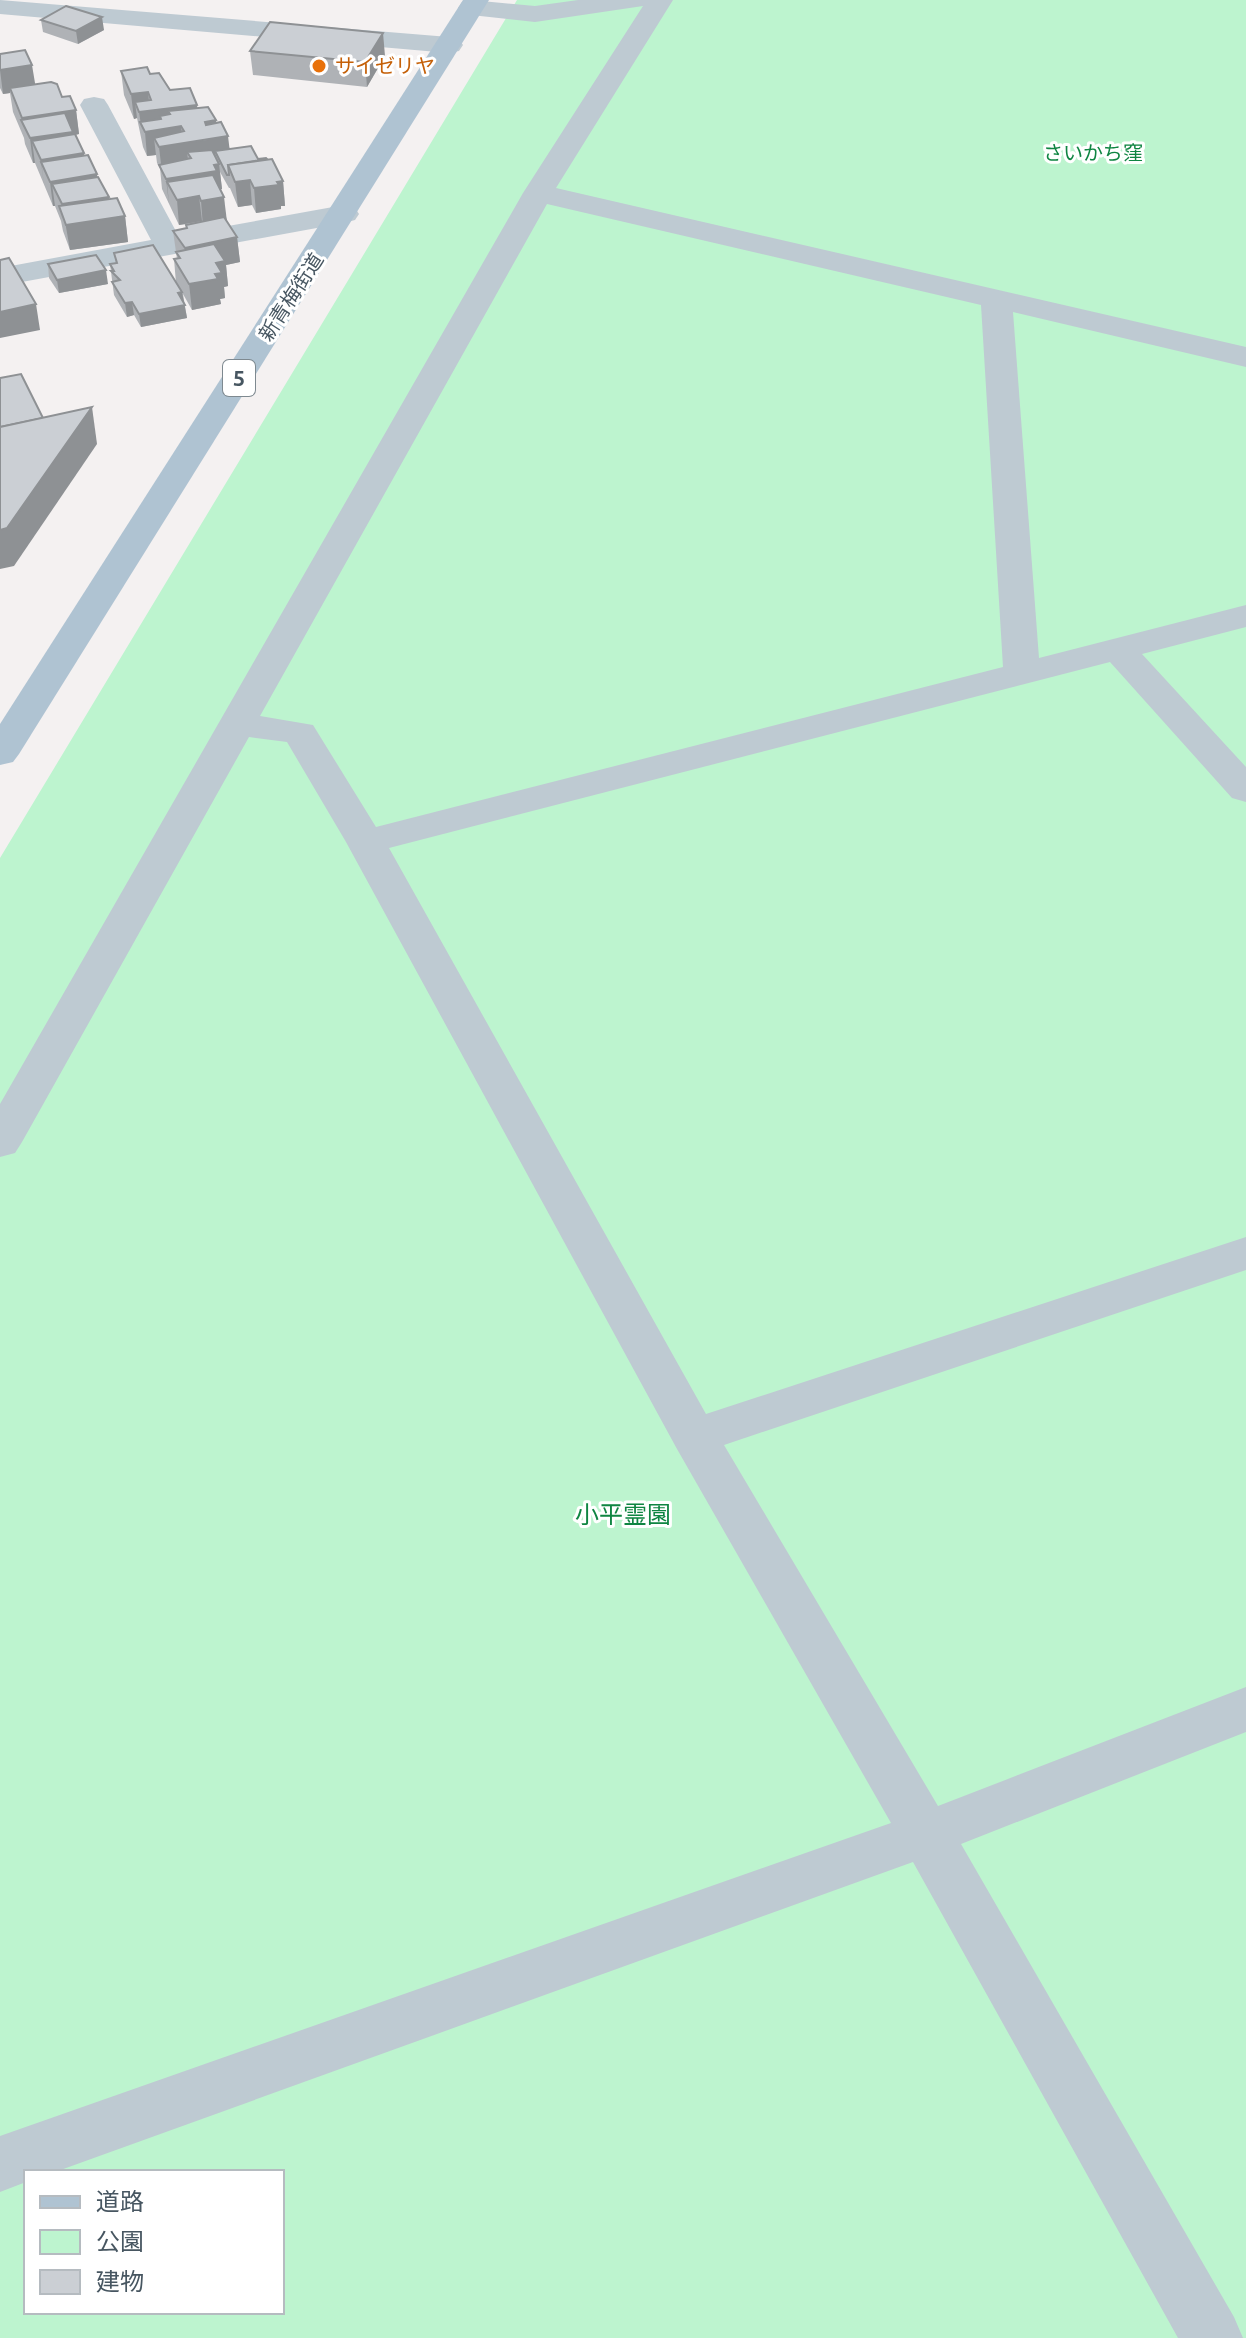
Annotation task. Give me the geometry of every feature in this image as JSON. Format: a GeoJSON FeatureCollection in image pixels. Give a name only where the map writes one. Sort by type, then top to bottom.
{"type":"FeatureCollection","features":[{"type":"Feature","properties":{"kind":"main road","name":"新青梅街道"},"geometry":{"type":"LineString","coordinates":[[0,754],[474,4]]}},
{"type":"Feature","properties":{"kind":"street"},"geometry":{"type":"LineString","coordinates":[[474,4],[535,14],[636,0]]}},
{"type":"Feature","properties":{"kind":"street"},"geometry":{"type":"LineString","coordinates":[[0,1142],[538,193],[660,0]]}},
{"type":"Feature","properties":{"kind":"street"},"geometry":{"type":"LineString","coordinates":[[0,6],[449,45]]}},
{"type":"Feature","properties":{"kind":"street"},"geometry":{"type":"LineString","coordinates":[[94,105],[168,244]]}},
{"type":"Feature","properties":{"kind":"street"},"geometry":{"type":"LineString","coordinates":[[538,193],[1246,357]]}},
{"type":"Feature","properties":{"kind":"street"},"geometry":{"type":"LineString","coordinates":[[0,277],[344,214]]}},
{"type":"Feature","properties":{"kind":"street"},"geometry":{"type":"LineString","coordinates":[[996,299],[1022,674]]}},
{"type":"Feature","properties":{"kind":"street"},"geometry":{"type":"LineString","coordinates":[[366,842],[1246,616]]}},
{"type":"Feature","properties":{"kind":"street"},"geometry":{"type":"LineString","coordinates":[[1118,649],[1246,790]]}},
{"type":"Feature","properties":{"kind":"street"},"geometry":{"type":"LineString","coordinates":[[239,724],[300,733],[366,842],[694,1436],[926,1834],[1212,2338]]}},
{"type":"Feature","properties":{"kind":"street"},"geometry":{"type":"LineString","coordinates":[[694,1436],[1246,1253]]}},
{"type":"Feature","properties":{"kind":"street"},"geometry":{"type":"LineString","coordinates":[[0,2164],[926,1834],[1246,1709]]}},
{"type":"Feature","properties":{"kind":"green space","name":"小平霊園"},"geometry":{"type":"Polygon","coordinates":[[[517,0],[1246,0],[1246,2338],[0,2338],[0,858],[517,0]]]}},
{"type":"Feature","properties":{"kind":"building"},"geometry":{"type":"Polygon","coordinates":[[[66,6],[102,17],[76,31],[41,20],[66,6]]]}},
{"type":"Feature","properties":{"kind":"building"},"geometry":{"type":"Polygon","coordinates":[[[270,22],[383,33],[365,62],[250,51],[270,22]]]}},
{"type":"Feature","properties":{"kind":"building"},"geometry":{"type":"Polygon","coordinates":[[[25,50],[32,65],[0,70],[0,54],[25,50]]]}},
{"type":"Feature","properties":{"kind":"building"},"geometry":{"type":"Polygon","coordinates":[[[147,67],[150,74],[159,73],[170,90],[190,88],[197,105],[139,112],[135,102],[151,100],[148,92],[131,94],[121,71],[147,67]]]}},
{"type":"Feature","properties":{"kind":"building"},"geometry":{"type":"Polygon","coordinates":[[[51,82],[57,84],[62,97],[70,96],[76,110],[22,118],[10,88],[51,82]]]}},
{"type":"Feature","properties":{"kind":"building"},"geometry":{"type":"Polygon","coordinates":[[[208,107],[216,120],[205,122],[206,125],[221,122],[228,136],[159,147],[154,138],[184,131],[181,126],[145,132],[140,122],[161,119],[160,116],[170,114],[168,111],[208,107]]]}},
{"type":"Feature","properties":{"kind":"building"},"geometry":{"type":"Polygon","coordinates":[[[65,113],[73,132],[30,138],[21,120],[65,113]]]}},
{"type":"Feature","properties":{"kind":"building"},"geometry":{"type":"Polygon","coordinates":[[[75,134],[84,153],[41,160],[32,141],[75,134]]]}},
{"type":"Feature","properties":{"kind":"building"},"geometry":{"type":"Polygon","coordinates":[[[251,146],[258,159],[267,159],[228,165],[227,175],[215,151],[251,146]]]}},
{"type":"Feature","properties":{"kind":"building"},"geometry":{"type":"Polygon","coordinates":[[[212,150],[219,164],[214,165],[217,171],[166,179],[159,165],[191,158],[187,152],[212,150]]]}},
{"type":"Feature","properties":{"kind":"building"},"geometry":{"type":"Polygon","coordinates":[[[88,155],[97,174],[50,182],[41,162],[88,155]]]}},
{"type":"Feature","properties":{"kind":"building"},"geometry":{"type":"Polygon","coordinates":[[[272,159],[283,181],[277,182],[279,185],[254,188],[250,180],[235,182],[228,165],[272,159]]]}},
{"type":"Feature","properties":{"kind":"building"},"geometry":{"type":"Polygon","coordinates":[[[213,175],[224,197],[201,201],[199,196],[177,200],[167,182],[213,175]]]}},
{"type":"Feature","properties":{"kind":"building"},"geometry":{"type":"Polygon","coordinates":[[[98,177],[109,197],[62,204],[52,184],[98,177]]]}},
{"type":"Feature","properties":{"kind":"building"},"geometry":{"type":"Polygon","coordinates":[[[117,198],[125,216],[66,225],[59,206],[117,198]]]}},
{"type":"Feature","properties":{"kind":"building"},"geometry":{"type":"Polygon","coordinates":[[[224,217],[237,237],[185,248],[173,231],[187,228],[186,225],[224,217]]]}},
{"type":"Feature","properties":{"kind":"building"},"geometry":{"type":"Polygon","coordinates":[[[214,244],[225,261],[216,263],[222,273],[215,274],[218,279],[189,284],[174,259],[180,258],[176,252],[214,244]]]}},
{"type":"Feature","properties":{"kind":"building"},"geometry":{"type":"Polygon","coordinates":[[[153,245],[182,292],[178,293],[185,305],[139,314],[132,302],[125,303],[112,282],[120,280],[111,271],[114,271],[110,264],[117,263],[114,253],[153,245]]]}},
{"type":"Feature","properties":{"kind":"building"},"geometry":{"type":"Polygon","coordinates":[[[96,255],[106,270],[57,280],[48,264],[96,255]]]}},
{"type":"Feature","properties":{"kind":"building"},"geometry":{"type":"Polygon","coordinates":[[[9,258],[36,304],[0,312],[0,260],[9,258]]]}},
{"type":"Feature","properties":{"kind":"building"},"geometry":{"type":"Polygon","coordinates":[[[21,374],[43,418],[0,427],[0,378],[21,374]]]}},
{"type":"Feature","properties":{"kind":"building"},"geometry":{"type":"Polygon","coordinates":[[[92,407],[7,528],[0,530],[0,427],[92,407]]]}},
{"type":"Feature","properties":{"kind":"place","name":"サイゼリヤ"},"geometry":{"type":"Point","coordinates":[319,66]}},
{"type":"Feature","properties":{"kind":"park label","name":"さいかち窪"},"geometry":{"type":"Point","coordinates":[1093,153]}}]}
